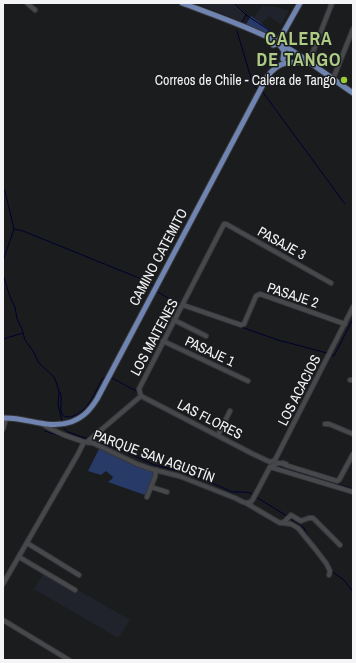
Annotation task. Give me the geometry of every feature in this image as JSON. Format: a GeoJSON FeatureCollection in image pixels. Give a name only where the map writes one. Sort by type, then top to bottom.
{"type":"FeatureCollection","features":[{"type":"Feature","properties":{"kind":"main road"},"geometry":{"type":"LineString","coordinates":[[182,3],[241,25],[265,36],[282,49],[284,53],[283,59]]}},
{"type":"Feature","properties":{"kind":"main road"},"geometry":{"type":"LineString","coordinates":[[275,44],[300,3]]}},
{"type":"Feature","properties":{"kind":"main road"},"geometry":{"type":"LineString","coordinates":[[275,44],[289,49],[353,93]]}},
{"type":"Feature","properties":{"kind":"main road","name":"CAMINO CATEMITO"},"geometry":{"type":"LineString","coordinates":[[4,418],[23,420],[54,428],[80,418],[88,412],[203,199],[265,79],[280,64],[289,49]]}},
{"type":"Feature","properties":{"kind":"main road"},"geometry":{"type":"LineString","coordinates":[[280,64],[309,62]]}},
{"type":"Feature","properties":{"kind":"street"},"geometry":{"type":"LineString","coordinates":[[309,62],[332,3]]}},
{"type":"Feature","properties":{"kind":"street"},"geometry":{"type":"LineString","coordinates":[[29,4],[35,10]]}},
{"type":"Feature","properties":{"kind":"street"},"geometry":{"type":"LineString","coordinates":[[333,79],[353,29]]}},
{"type":"Feature","properties":{"kind":"street","name":"PASAJE 3"},"geometry":{"type":"LineString","coordinates":[[223,225],[226,224],[331,283]]}},
{"type":"Feature","properties":{"kind":"street","name":"LOS MAITENES"},"geometry":{"type":"LineString","coordinates":[[87,441],[141,396],[139,389],[223,225]]}},
{"type":"Feature","properties":{"kind":"street","name":"PASAJE 2"},"geometry":{"type":"LineString","coordinates":[[183,305],[241,325],[244,324],[256,296],[260,294],[345,324]]}},
{"type":"Feature","properties":{"kind":"street","name":"LOS ACACIOS"},"geometry":{"type":"LineString","coordinates":[[270,462],[275,460],[353,308]]}},
{"type":"Feature","properties":{"kind":"street"},"geometry":{"type":"LineString","coordinates":[[174,320],[206,336]]}},
{"type":"Feature","properties":{"kind":"street","name":"PASAJE 1"},"geometry":{"type":"LineString","coordinates":[[163,341],[248,382]]}},
{"type":"Feature","properties":{"kind":"street","name":"LAS FLORES"},"geometry":{"type":"LineString","coordinates":[[141,396],[270,462]]}},
{"type":"Feature","properties":{"kind":"street"},"geometry":{"type":"LineString","coordinates":[[218,435],[230,411]]}},
{"type":"Feature","properties":{"kind":"street"},"geometry":{"type":"LineString","coordinates":[[3,429],[4,418]]}},
{"type":"Feature","properties":{"kind":"street"},"geometry":{"type":"LineString","coordinates":[[326,424],[353,434]]}},
{"type":"Feature","properties":{"kind":"street","name":"PARQUE SAN AGUSTÍN"},"geometry":{"type":"LineString","coordinates":[[54,428],[87,441],[137,464],[185,478],[246,503],[278,523],[291,524],[298,528],[326,563],[330,571],[330,575]]}},
{"type":"Feature","properties":{"kind":"street"},"geometry":{"type":"LineString","coordinates":[[3,584],[87,441]]}},
{"type":"Feature","properties":{"kind":"street"},"geometry":{"type":"LineString","coordinates":[[246,503],[253,499],[270,467],[278,462],[337,481],[352,457]]}},
{"type":"Feature","properties":{"kind":"street"},"geometry":{"type":"LineString","coordinates":[[270,467],[353,492]]}},
{"type":"Feature","properties":{"kind":"street"},"geometry":{"type":"LineString","coordinates":[[148,497],[156,470]]}},
{"type":"Feature","properties":{"kind":"street"},"geometry":{"type":"LineString","coordinates":[[151,487],[167,492]]}},
{"type":"Feature","properties":{"kind":"street"},"geometry":{"type":"LineString","coordinates":[[282,523],[291,515],[301,521],[313,518],[340,545]]}},
{"type":"Feature","properties":{"kind":"street"},"geometry":{"type":"LineString","coordinates":[[27,544],[79,575]]}},
{"type":"Feature","properties":{"kind":"street"},"geometry":{"type":"LineString","coordinates":[[19,557],[75,590]]}},
{"type":"Feature","properties":{"kind":"street"},"geometry":{"type":"LineString","coordinates":[[3,620],[69,660]]}},
{"type":"Feature","properties":{"kind":"shaded area"},"geometry":{"type":"Polygon","coordinates":[[[196,3],[236,3],[246,14],[242,22],[196,3]]]}},
{"type":"Feature","properties":{"kind":"shaded area"},"geometry":{"type":"Polygon","coordinates":[[[262,6],[276,7],[289,11],[281,25],[269,16],[261,24],[253,18],[262,6]]]}},
{"type":"Feature","properties":{"kind":"shaded area"},"geometry":{"type":"Polygon","coordinates":[[[251,16],[278,36],[276,39],[245,26],[251,16]]]}},
{"type":"Feature","properties":{"kind":"shaded area"},"geometry":{"type":"Polygon","coordinates":[[[99,449],[152,471],[154,474],[145,495],[108,482],[113,477],[106,471],[101,475],[88,471],[99,449]]]}},
{"type":"Feature","properties":{"kind":"shaded area"},"geometry":{"type":"Polygon","coordinates":[[[45,571],[130,620],[118,638],[34,589],[45,571]]]}},
{"type":"Feature","properties":{"kind":"waterway"},"geometry":{"type":"LineString","coordinates":[[234,3],[246,15],[269,30],[270,34]]}},
{"type":"Feature","properties":{"kind":"waterway"},"geometry":{"type":"LineString","coordinates":[[242,22],[246,15]]}},
{"type":"Feature","properties":{"kind":"waterway"},"geometry":{"type":"LineString","coordinates":[[237,31],[253,85],[257,89]]}},
{"type":"Feature","properties":{"kind":"waterway"},"geometry":{"type":"LineString","coordinates":[[285,43],[294,48]]}},
{"type":"Feature","properties":{"kind":"waterway"},"geometry":{"type":"LineString","coordinates":[[262,91],[345,204]]}},
{"type":"Feature","properties":{"kind":"waterway"},"geometry":{"type":"LineString","coordinates":[[3,188],[14,229],[3,261]]}},
{"type":"Feature","properties":{"kind":"waterway"},"geometry":{"type":"LineString","coordinates":[[14,229],[23,231],[149,282],[153,288]]}},
{"type":"Feature","properties":{"kind":"waterway"},"geometry":{"type":"LineString","coordinates":[[3,274],[25,340],[39,363],[54,377],[57,384],[59,392],[58,405],[62,421]]}},
{"type":"Feature","properties":{"kind":"waterway"},"geometry":{"type":"LineString","coordinates":[[156,291],[180,305]]}},
{"type":"Feature","properties":{"kind":"waterway"},"geometry":{"type":"LineString","coordinates":[[332,355],[334,356],[353,319]]}},
{"type":"Feature","properties":{"kind":"waterway"},"geometry":{"type":"LineString","coordinates":[[241,327],[278,340],[327,353]]}},
{"type":"Feature","properties":{"kind":"waterway"},"geometry":{"type":"LineString","coordinates":[[3,339],[23,333]]}},
{"type":"Feature","properties":{"kind":"waterway"},"geometry":{"type":"LineString","coordinates":[[60,392],[62,414],[67,417],[71,417],[82,411],[94,396],[102,379],[105,377]]}},
{"type":"Feature","properties":{"kind":"waterway"},"geometry":{"type":"LineString","coordinates":[[112,378],[138,392]]}},
{"type":"Feature","properties":{"kind":"waterway"},"geometry":{"type":"LineString","coordinates":[[63,427],[68,432],[88,439]]}},
{"type":"Feature","properties":{"kind":"waterway"},"geometry":{"type":"LineString","coordinates":[[45,431],[63,437]]}},
{"type":"Feature","properties":{"kind":"waterway"},"geometry":{"type":"LineString","coordinates":[[91,440],[124,451],[152,464],[210,482],[232,492],[245,492],[254,495]]}},
{"type":"Feature","properties":{"kind":"waterway"},"geometry":{"type":"LineString","coordinates":[[276,466],[353,489]]}},
{"type":"Feature","properties":{"kind":"waterway"},"geometry":{"type":"LineString","coordinates":[[256,497],[287,516]]}},
{"type":"Feature","properties":{"kind":"waterway"},"geometry":{"type":"LineString","coordinates":[[290,518],[304,528],[313,543]]}},
{"type":"Feature","properties":{"kind":"waterway"},"geometry":{"type":"LineString","coordinates":[[332,570],[344,580],[353,592]]}},
{"type":"Feature","properties":{"kind":"place","name":"Correos de Chile - Calera de Tango"},"geometry":{"type":"Point","coordinates":[344,80]}},
{"type":"Feature","properties":{"kind":"district","name":"CALERA DE TANGO"},"geometry":{"type":"Point","coordinates":[299,49]}}]}
